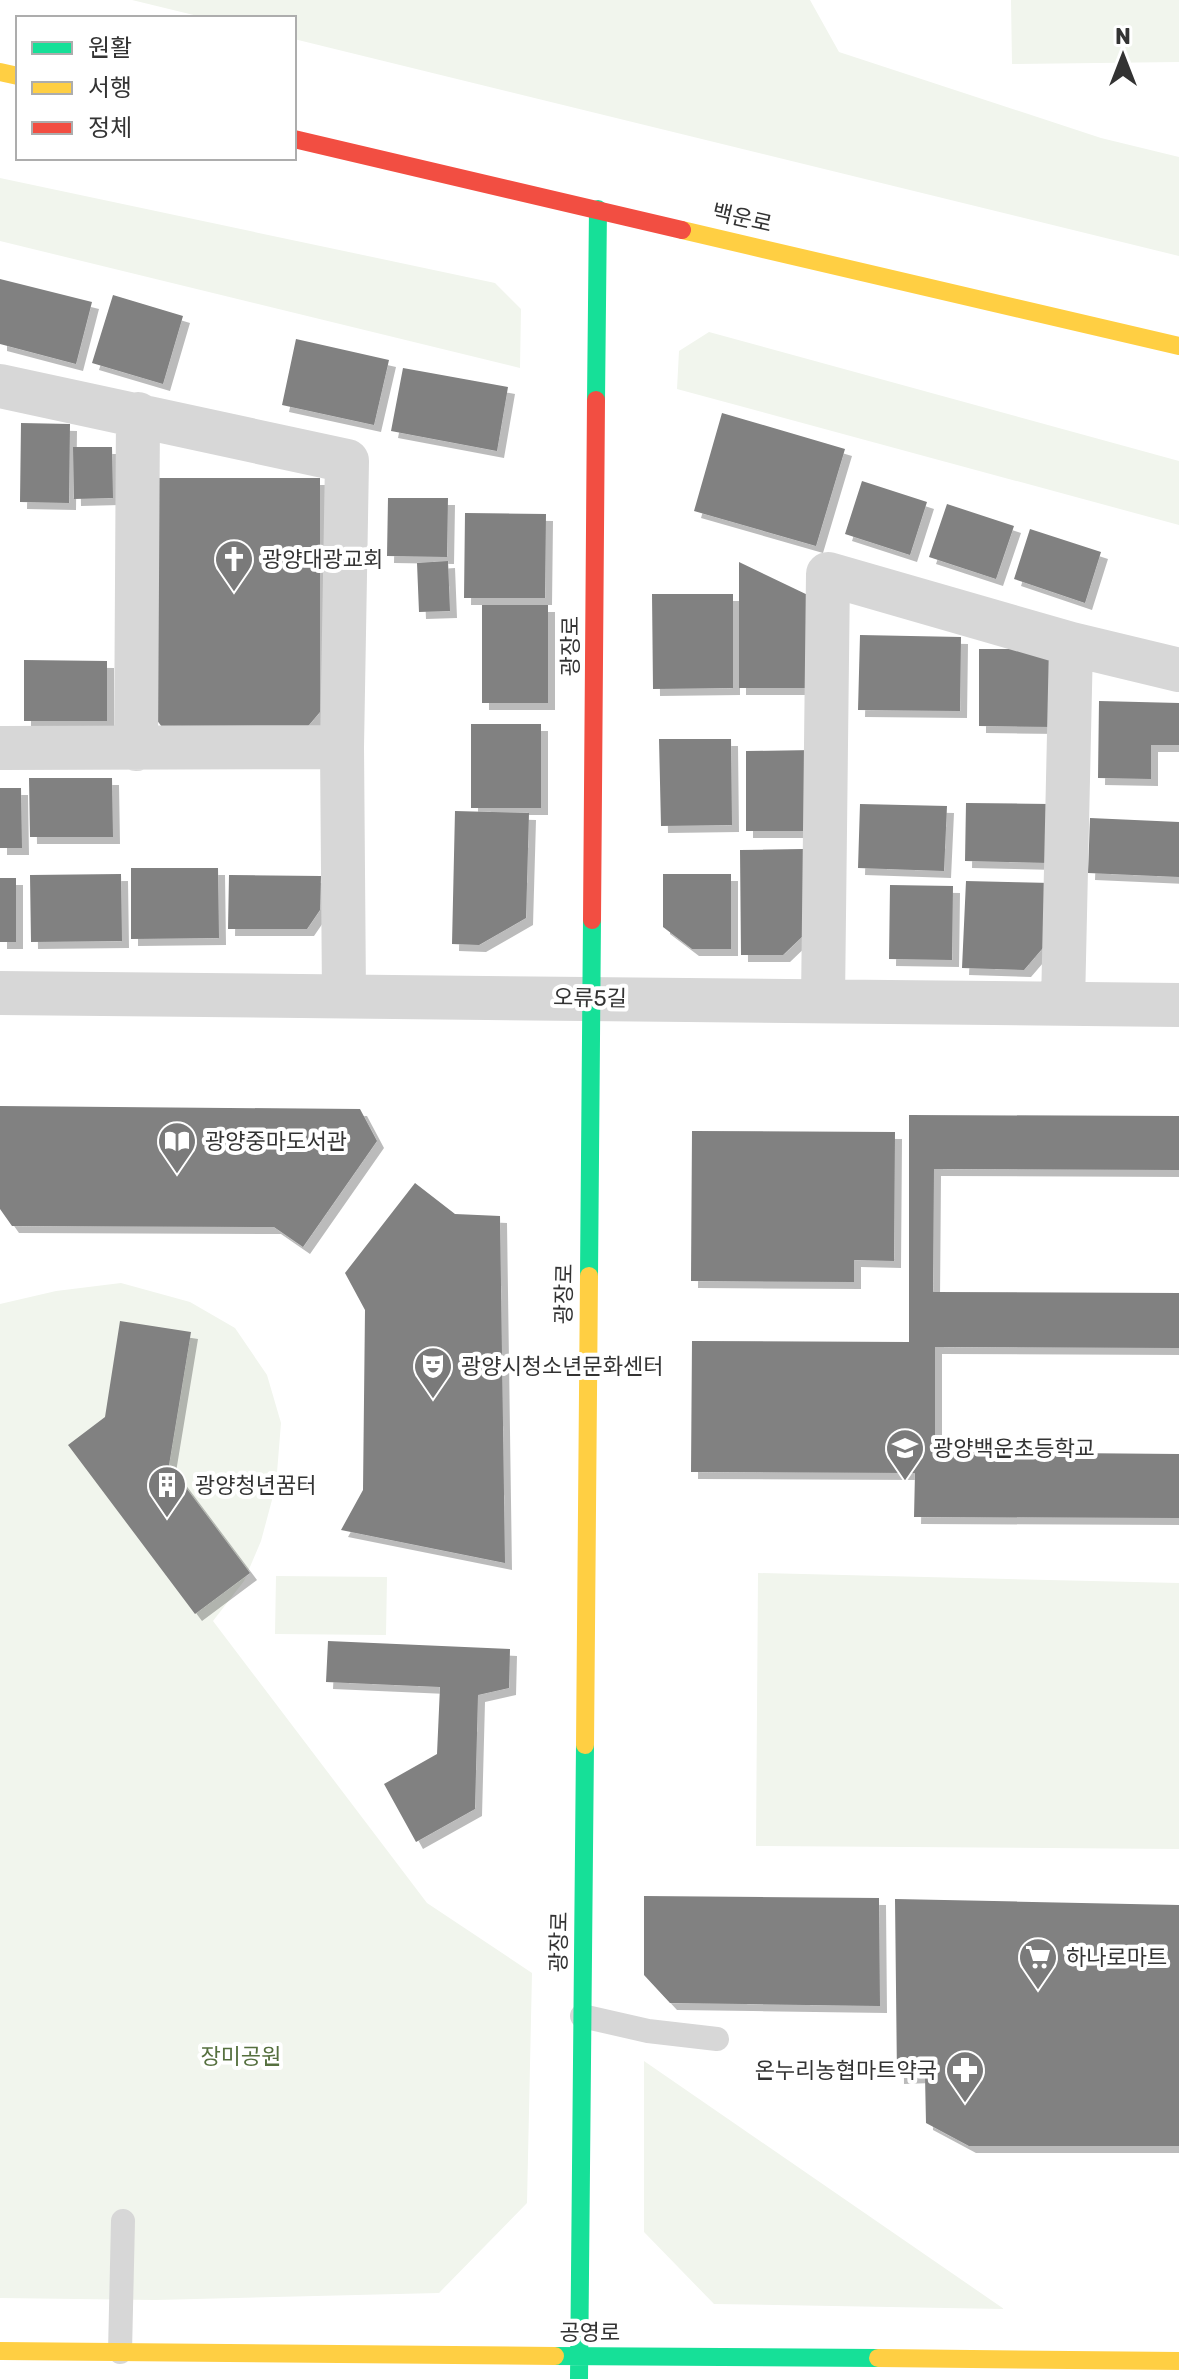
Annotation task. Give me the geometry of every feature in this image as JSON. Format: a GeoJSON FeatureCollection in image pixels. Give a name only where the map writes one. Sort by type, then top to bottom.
{"type":"FeatureCollection","features":[{"type":"Feature","properties":{"kind":"street","name":"백운로"},"geometry":{"type":"LineString","coordinates":[[296,139],[1179,346]]}},
{"type":"Feature","properties":{"kind":"street","name":"광장로"},"geometry":{"type":"LineString","coordinates":[[579,2379],[598,209]]}},
{"type":"Feature","properties":{"kind":"street"},"geometry":{"type":"LineString","coordinates":[[0,386],[347,461],[342,747],[344,996]]}},
{"type":"Feature","properties":{"kind":"street"},"geometry":{"type":"LineString","coordinates":[[136,749],[138,414]]}},
{"type":"Feature","properties":{"kind":"street"},"geometry":{"type":"LineString","coordinates":[[823,1001],[828,574],[1071,644],[1179,670]]}},
{"type":"Feature","properties":{"kind":"street"},"geometry":{"type":"LineString","coordinates":[[1063,1004],[1071,644]]}},
{"type":"Feature","properties":{"kind":"street"},"geometry":{"type":"LineString","coordinates":[[0,748],[342,747]]}},
{"type":"Feature","properties":{"kind":"street","name":"오류5길"},"geometry":{"type":"LineString","coordinates":[[0,993],[1179,1005]]}},
{"type":"Feature","properties":{"kind":"street","name":"공영로"},"geometry":{"type":"LineString","coordinates":[[11,2351],[1179,2361]]}},
{"type":"Feature","properties":{"kind":"lane"},"geometry":{"type":"LineString","coordinates":[[582,2016],[648,2031],[717,2039]]}},
{"type":"Feature","properties":{"kind":"lane"},"geometry":{"type":"LineString","coordinates":[[120,2352],[123,2221]]}},
{"type":"Feature","properties":{"kind":"lane"},"geometry":{"type":"LineString","coordinates":[[11,2351],[21,2379]]}},
{"type":"Feature","properties":{"kind":"green space"},"geometry":{"type":"Polygon","coordinates":[[[132,0],[810,0],[839,52],[1101,138],[1179,157],[1179,256],[296,39],[296,16],[198,16],[132,0]]]}},
{"type":"Feature","properties":{"kind":"green space"},"geometry":{"type":"Polygon","coordinates":[[[1011,0],[1179,0],[1179,62],[1012,64],[1011,0]]]}},
{"type":"Feature","properties":{"kind":"green space"},"geometry":{"type":"Polygon","coordinates":[[[0,178],[495,283],[521,309],[520,368],[0,241],[0,178]]]}},
{"type":"Feature","properties":{"kind":"green space"},"geometry":{"type":"Polygon","coordinates":[[[709,332],[1179,461],[1179,525],[677,389],[679,351],[709,332]]]}},
{"type":"Feature","properties":{"kind":"green space","name":"장미공원"},"geometry":{"type":"Polygon","coordinates":[[[121,1283],[190,1302],[235,1328],[267,1375],[281,1423],[276,1485],[261,1541],[244,1581],[213,1621],[427,1903],[532,1973],[527,2203],[439,2293],[155,2300],[0,2298],[0,1304],[56,1291],[121,1283]]]}},
{"type":"Feature","properties":{"kind":"green space"},"geometry":{"type":"Polygon","coordinates":[[[758,1573],[1179,1583],[1179,1849],[756,1846],[758,1573]]]}},
{"type":"Feature","properties":{"kind":"green space"},"geometry":{"type":"Polygon","coordinates":[[[276,1576],[387,1577],[386,1635],[275,1634],[276,1576]]]}},
{"type":"Feature","properties":{"kind":"green space"},"geometry":{"type":"Polygon","coordinates":[[[644,2061],[1004,2309],[714,2304],[644,2232],[644,2061]]]}},
{"type":"Feature","properties":{"kind":"building"},"geometry":{"type":"Polygon","coordinates":[[[0,279],[92,302],[76,364],[0,344],[0,279]]]}},
{"type":"Feature","properties":{"kind":"building"},"geometry":{"type":"Polygon","coordinates":[[[113,295],[183,316],[163,384],[92,363],[113,295]]]}},
{"type":"Feature","properties":{"kind":"building"},"geometry":{"type":"Polygon","coordinates":[[[296,339],[389,360],[374,425],[282,405],[296,339]]]}},
{"type":"Feature","properties":{"kind":"building"},"geometry":{"type":"Polygon","coordinates":[[[403,368],[508,387],[497,451],[391,431],[403,368]]]}},
{"type":"Feature","properties":{"kind":"building"},"geometry":{"type":"Polygon","coordinates":[[[722,413],[845,449],[816,546],[694,511],[722,413]]]}},
{"type":"Feature","properties":{"kind":"building"},"geometry":{"type":"Polygon","coordinates":[[[21,423],[70,424],[69,503],[20,502],[21,423]]]}},
{"type":"Feature","properties":{"kind":"building"},"geometry":{"type":"Polygon","coordinates":[[[73,447],[112,447],[113,498],[74,499],[73,447]]]}},
{"type":"Feature","properties":{"kind":"building","name":"광양대광교회"},"geometry":{"type":"Polygon","coordinates":[[[148,478],[320,478],[320,712],[303,732],[162,727],[147,707],[148,478]]]}},
{"type":"Feature","properties":{"kind":"building"},"geometry":{"type":"Polygon","coordinates":[[[862,481],[927,502],[910,555],[845,534],[862,481]]]}},
{"type":"Feature","properties":{"kind":"building"},"geometry":{"type":"Polygon","coordinates":[[[388,498],[448,498],[447,557],[387,556],[388,498]]]}},
{"type":"Feature","properties":{"kind":"building"},"geometry":{"type":"Polygon","coordinates":[[[947,504],[1014,526],[996,579],[929,557],[947,504]]]}},
{"type":"Feature","properties":{"kind":"building"},"geometry":{"type":"Polygon","coordinates":[[[465,513],[546,514],[545,598],[464,598],[465,513]]]}},
{"type":"Feature","properties":{"kind":"building"},"geometry":{"type":"Polygon","coordinates":[[[1030,529],[1101,552],[1085,603],[1014,579],[1030,529]]]}},
{"type":"Feature","properties":{"kind":"building"},"geometry":{"type":"Polygon","coordinates":[[[448,561],[450,611],[419,612],[417,563],[448,561]]]}},
{"type":"Feature","properties":{"kind":"building"},"geometry":{"type":"Polygon","coordinates":[[[739,562],[812,597],[812,688],[739,688],[739,562]]]}},
{"type":"Feature","properties":{"kind":"building"},"geometry":{"type":"Polygon","coordinates":[[[652,594],[733,594],[733,688],[653,689],[652,594]]]}},
{"type":"Feature","properties":{"kind":"building"},"geometry":{"type":"Polygon","coordinates":[[[482,605],[548,605],[548,703],[482,703],[482,605]]]}},
{"type":"Feature","properties":{"kind":"building"},"geometry":{"type":"Polygon","coordinates":[[[860,635],[961,637],[960,711],[858,710],[860,635]]]}},
{"type":"Feature","properties":{"kind":"building"},"geometry":{"type":"Polygon","coordinates":[[[979,649],[1055,649],[1055,727],[979,726],[979,649]]]}},
{"type":"Feature","properties":{"kind":"building"},"geometry":{"type":"Polygon","coordinates":[[[24,660],[107,661],[107,721],[24,721],[24,660]]]}},
{"type":"Feature","properties":{"kind":"building"},"geometry":{"type":"Polygon","coordinates":[[[1099,701],[1179,703],[1179,745],[1151,745],[1151,779],[1098,778],[1099,701]]]}},
{"type":"Feature","properties":{"kind":"building"},"geometry":{"type":"Polygon","coordinates":[[[471,724],[541,724],[541,808],[471,808],[471,724]]]}},
{"type":"Feature","properties":{"kind":"building"},"geometry":{"type":"Polygon","coordinates":[[[659,739],[731,739],[732,825],[661,826],[659,739]]]}},
{"type":"Feature","properties":{"kind":"building"},"geometry":{"type":"Polygon","coordinates":[[[814,750],[815,831],[746,831],[746,751],[814,750]]]}},
{"type":"Feature","properties":{"kind":"building"},"geometry":{"type":"Polygon","coordinates":[[[29,778],[112,778],[113,837],[30,837],[29,778]]]}},
{"type":"Feature","properties":{"kind":"building"},"geometry":{"type":"Polygon","coordinates":[[[0,788],[21,788],[22,848],[0,848],[0,788]]]}},
{"type":"Feature","properties":{"kind":"building"},"geometry":{"type":"Polygon","coordinates":[[[966,803],[1050,804],[1049,863],[965,861],[966,803]]]}},
{"type":"Feature","properties":{"kind":"building"},"geometry":{"type":"Polygon","coordinates":[[[860,804],[947,806],[944,871],[858,868],[860,804]]]}},
{"type":"Feature","properties":{"kind":"building"},"geometry":{"type":"Polygon","coordinates":[[[455,811],[529,813],[526,918],[479,945],[452,944],[455,811]]]}},
{"type":"Feature","properties":{"kind":"building"},"geometry":{"type":"Polygon","coordinates":[[[1090,818],[1179,822],[1179,877],[1088,873],[1090,818]]]}},
{"type":"Feature","properties":{"kind":"building"},"geometry":{"type":"Polygon","coordinates":[[[804,849],[805,934],[783,955],[741,955],[740,850],[804,849]]]}},
{"type":"Feature","properties":{"kind":"building"},"geometry":{"type":"Polygon","coordinates":[[[131,868],[218,868],[219,938],[131,939],[131,868]]]}},
{"type":"Feature","properties":{"kind":"building"},"geometry":{"type":"Polygon","coordinates":[[[121,874],[122,941],[31,942],[30,875],[121,874]]]}},
{"type":"Feature","properties":{"kind":"building"},"geometry":{"type":"Polygon","coordinates":[[[663,874],[731,874],[731,949],[692,949],[663,927],[663,874]]]}},
{"type":"Feature","properties":{"kind":"building"},"geometry":{"type":"Polygon","coordinates":[[[229,875],[321,876],[320,910],[307,929],[228,929],[229,875]]]}},
{"type":"Feature","properties":{"kind":"building"},"geometry":{"type":"Polygon","coordinates":[[[0,878],[16,878],[16,942],[0,942],[0,878]]]}},
{"type":"Feature","properties":{"kind":"building"},"geometry":{"type":"Polygon","coordinates":[[[966,881],[1051,883],[1048,942],[1024,970],[962,968],[966,881]]]}},
{"type":"Feature","properties":{"kind":"building"},"geometry":{"type":"Polygon","coordinates":[[[890,885],[953,886],[952,960],[889,959],[890,885]]]}},
{"type":"Feature","properties":{"kind":"building","name":"광양중마도서관"},"geometry":{"type":"Polygon","coordinates":[[[0,1106],[360,1109],[377,1141],[303,1247],[274,1227],[12,1226],[0,1209],[0,1106]]]}},
{"type":"Feature","properties":{"kind":"building"},"geometry":{"type":"Polygon","coordinates":[[[909,1115],[1179,1116],[1179,1170],[934,1169],[933,1292],[1179,1293],[1179,1348],[935,1347],[935,1452],[1179,1454],[1179,1518],[914,1517],[915,1473],[691,1472],[692,1341],[909,1342],[909,1115]]]}},
{"type":"Feature","properties":{"kind":"building"},"geometry":{"type":"Polygon","coordinates":[[[692,1131],[895,1132],[894,1261],[854,1260],[854,1282],[691,1281],[692,1131]]]}},
{"type":"Feature","properties":{"kind":"building","name":"광양시청소년문화센터"},"geometry":{"type":"Polygon","coordinates":[[[415,1183],[455,1214],[500,1216],[505,1563],[341,1530],[363,1490],[365,1310],[345,1273],[415,1183]]]}},
{"type":"Feature","properties":{"kind":"building","name":"광양청년꿈터"},"geometry":{"type":"Polygon","coordinates":[[[120,1321],[191,1332],[169,1465],[250,1573],[195,1614],[68,1445],[105,1417],[120,1321]]]}},
{"type":"Feature","properties":{"kind":"building"},"geometry":{"type":"Polygon","coordinates":[[[328,1641],[510,1649],[509,1688],[478,1695],[475,1809],[416,1842],[384,1784],[437,1754],[440,1687],[326,1682],[328,1641]]]}},
{"type":"Feature","properties":{"kind":"building"},"geometry":{"type":"Polygon","coordinates":[[[644,1896],[879,1898],[880,2006],[670,2003],[644,1975],[644,1896]]]}},
{"type":"Feature","properties":{"kind":"building","name":"하나로마트"},"geometry":{"type":"Polygon","coordinates":[[[895,1899],[1179,1905],[1179,2146],[969,2146],[926,2123],[925,2076],[897,2077],[895,1899]]]}},
{"type":"Feature","properties":{"kind":"traffic: fast"},"geometry":{"type":"LineString","coordinates":[[596,400],[598,209]]}},
{"type":"Feature","properties":{"kind":"traffic: fast"},"geometry":{"type":"LineString","coordinates":[[589,1276],[592,920]]}},
{"type":"Feature","properties":{"kind":"traffic: fast"},"geometry":{"type":"LineString","coordinates":[[579,2379],[585,1745]]}},
{"type":"Feature","properties":{"kind":"traffic: fast"},"geometry":{"type":"LineString","coordinates":[[555,2356],[878,2358]]}},
{"type":"Feature","properties":{"kind":"traffic: slow"},"geometry":{"type":"LineString","coordinates":[[0,72],[16,76]]}},
{"type":"Feature","properties":{"kind":"traffic: slow"},"geometry":{"type":"LineString","coordinates":[[682,230],[1179,346]]}},
{"type":"Feature","properties":{"kind":"traffic: slow"},"geometry":{"type":"LineString","coordinates":[[585,1745],[589,1276]]}},
{"type":"Feature","properties":{"kind":"traffic: slow"},"geometry":{"type":"LineString","coordinates":[[0,2351],[555,2356]]}},
{"type":"Feature","properties":{"kind":"traffic: slow"},"geometry":{"type":"LineString","coordinates":[[878,2358],[1179,2361]]}},
{"type":"Feature","properties":{"kind":"traffic: jam"},"geometry":{"type":"LineString","coordinates":[[296,139],[682,230]]}},
{"type":"Feature","properties":{"kind":"traffic: jam"},"geometry":{"type":"LineString","coordinates":[[592,920],[596,400]]}},
{"type":"Feature","properties":{"kind":"place","name":"광양대광교회"},"geometry":{"type":"Point","coordinates":[234,593]}},
{"type":"Feature","properties":{"kind":"place","name":"광양중마도서관"},"geometry":{"type":"Point","coordinates":[177,1175]}},
{"type":"Feature","properties":{"kind":"place","name":"광양시청소년문화센터"},"geometry":{"type":"Point","coordinates":[433,1400]}},
{"type":"Feature","properties":{"kind":"place","name":"광양백운초등학교"},"geometry":{"type":"Point","coordinates":[905,1482]}},
{"type":"Feature","properties":{"kind":"place","name":"광양청년꿈터"},"geometry":{"type":"Point","coordinates":[167,1519]}},
{"type":"Feature","properties":{"kind":"place","name":"하나로마트"},"geometry":{"type":"Point","coordinates":[1038,1991]}},
{"type":"Feature","properties":{"kind":"place","name":"온누리농협마트약국"},"geometry":{"type":"Point","coordinates":[965,2104]}}]}
